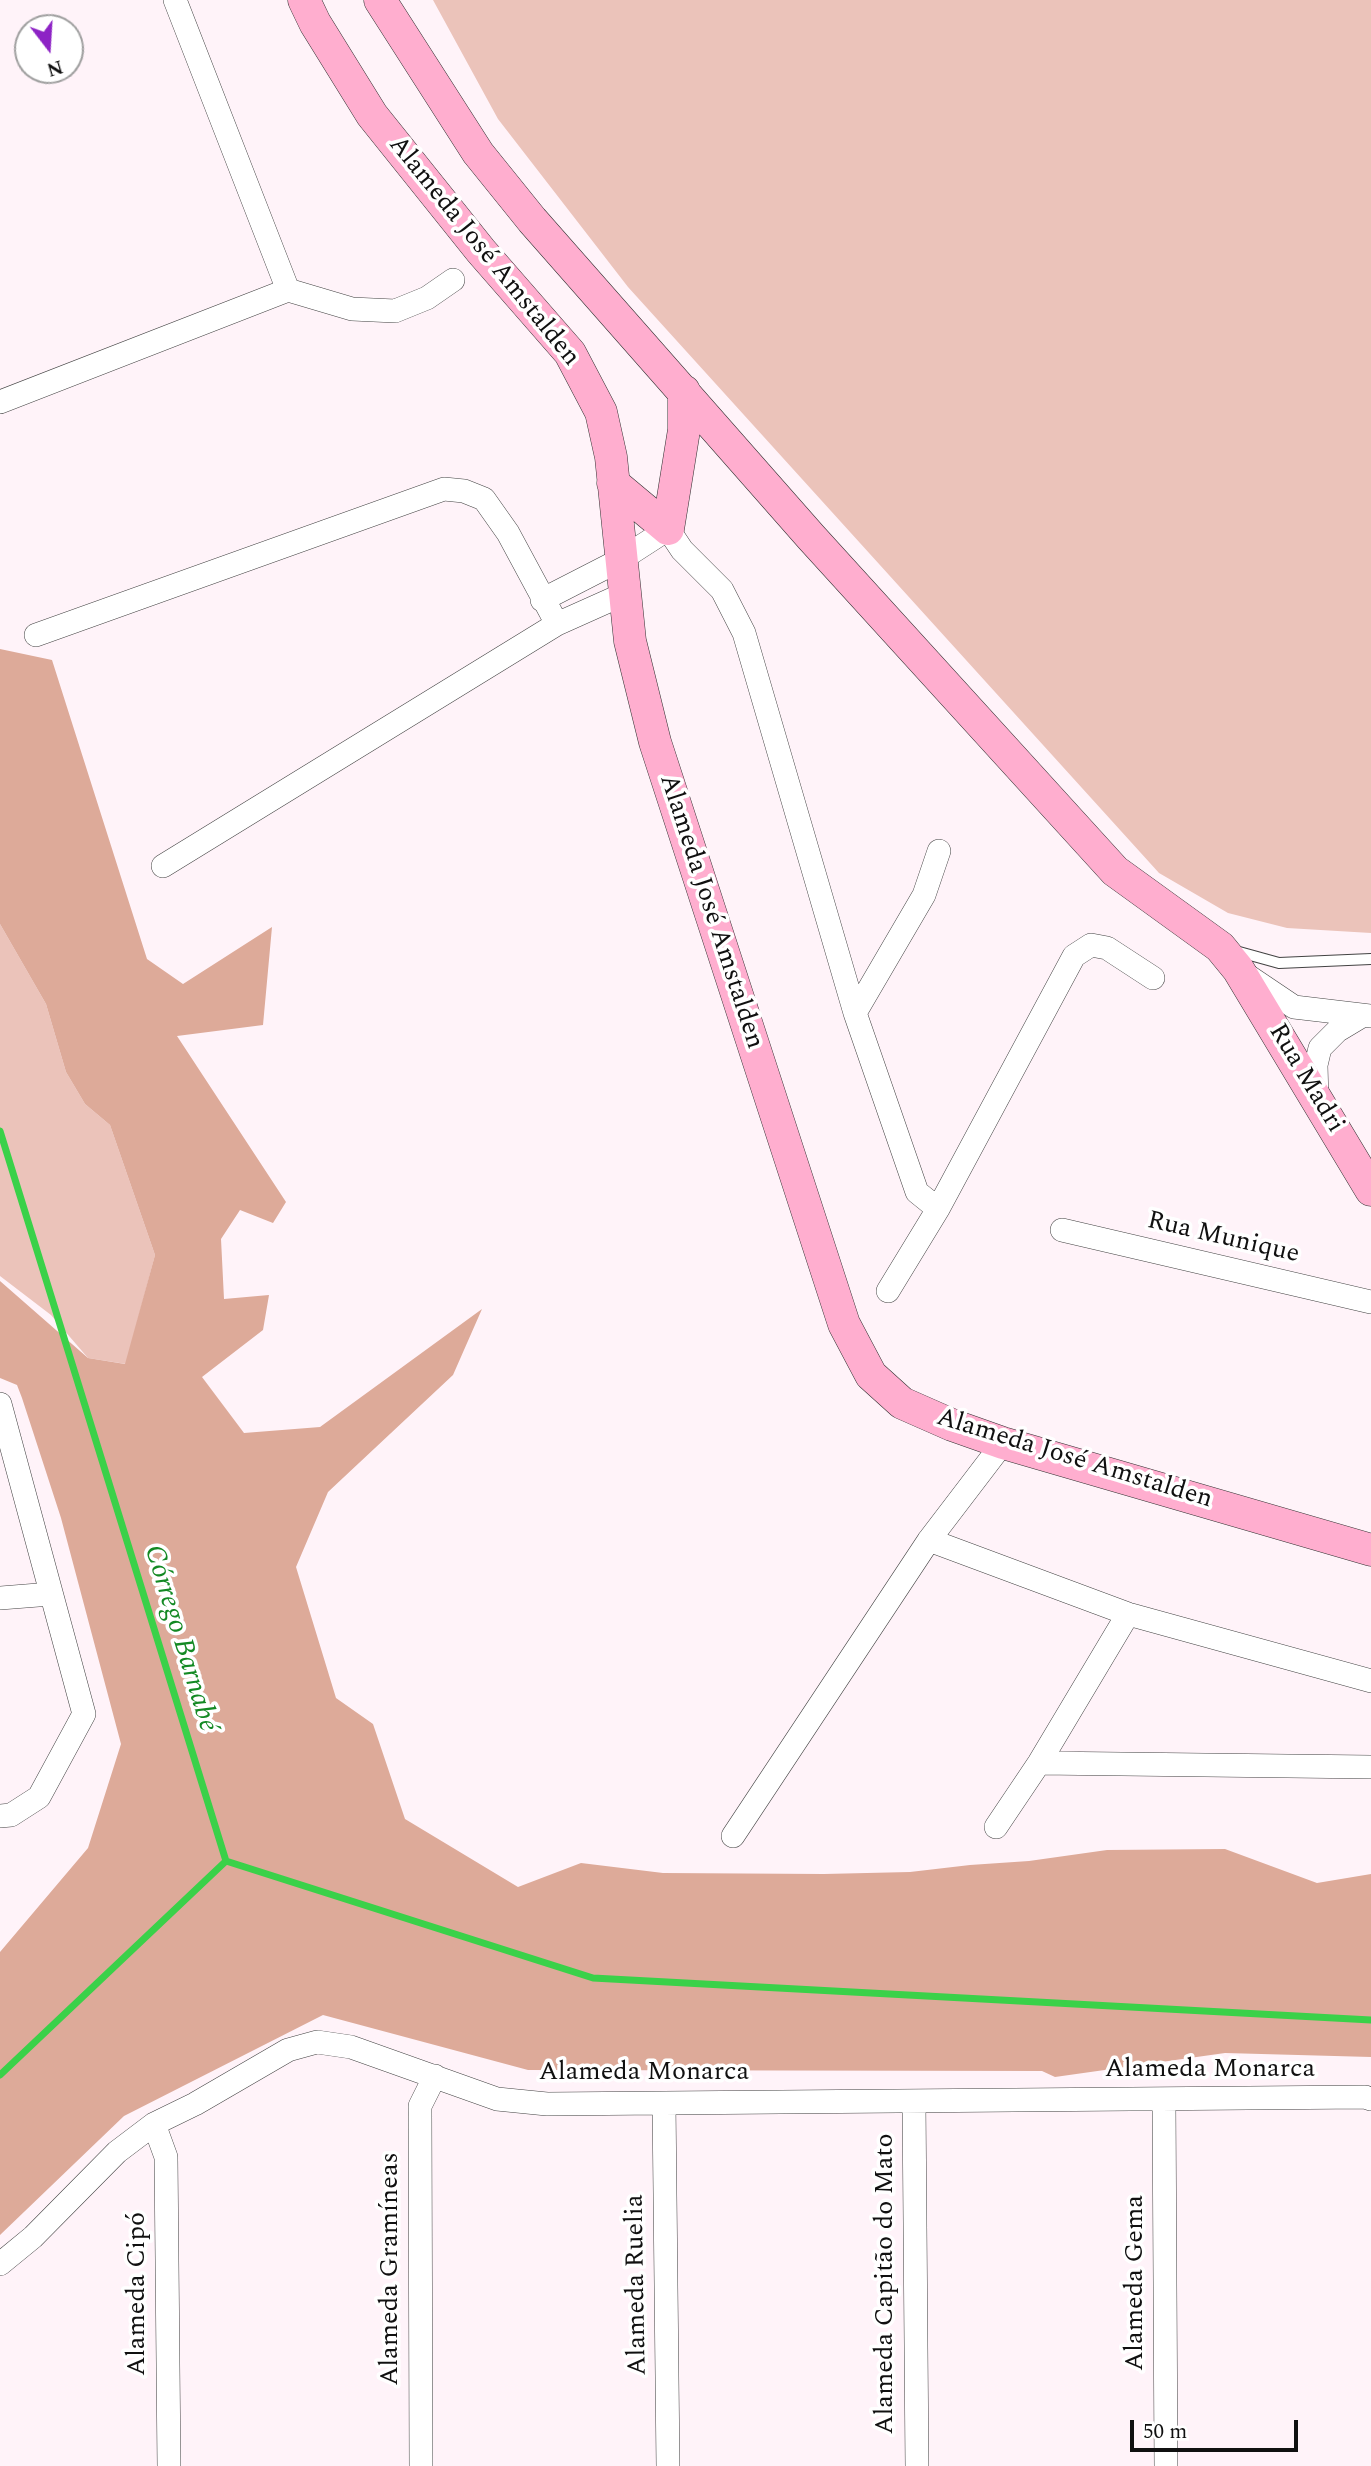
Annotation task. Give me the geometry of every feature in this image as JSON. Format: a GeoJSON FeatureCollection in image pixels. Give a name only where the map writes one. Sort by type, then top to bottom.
{"type":"FeatureCollection","features":[{"type":"Feature","properties":{"kind":"street"},"geometry":{"type":"LineString","coordinates":[[175,0],[288,290]]}},
{"type":"Feature","properties":{"kind":"street","name":"Alameda José Amstalden"},"geometry":{"type":"LineString","coordinates":[[304,0],[315,23],[372,115],[481,251],[570,353],[601,412],[611,457],[630,641],[655,741],[844,1324],[871,1375],[902,1403],[1003,1443],[1371,1550]]}},
{"type":"Feature","properties":{"kind":"street"},"geometry":{"type":"LineString","coordinates":[[380,0],[478,153],[532,220],[811,537],[1115,871],[1294,1007],[1366,1016]]}},
{"type":"Feature","properties":{"kind":"street"},"geometry":{"type":"LineString","coordinates":[[0,402],[288,290],[352,309],[395,311],[427,298],[453,280]]}},
{"type":"Feature","properties":{"kind":"street"},"geometry":{"type":"LineString","coordinates":[[542,600],[620,560],[668,529],[684,430],[684,391]]}},
{"type":"Feature","properties":{"kind":"street"},"geometry":{"type":"LineString","coordinates":[[613,483],[668,529],[682,550],[722,590],[744,633],[855,1013],[917,1192],[938,1209]]}},
{"type":"Feature","properties":{"kind":"street"},"geometry":{"type":"LineString","coordinates":[[36,635],[444,489],[464,491],[484,499],[508,533],[556,624]]}},
{"type":"Feature","properties":{"kind":"street"},"geometry":{"type":"LineString","coordinates":[[163,866],[556,624],[624,594]]}},
{"type":"Feature","properties":{"kind":"street"},"geometry":{"type":"LineString","coordinates":[[855,1013],[925,895],[939,851]]}},
{"type":"Feature","properties":{"kind":"street"},"geometry":{"type":"LineString","coordinates":[[888,1291],[938,1209],[1074,956],[1091,945],[1107,948],[1153,978]]}},
{"type":"Feature","properties":{"kind":"street","name":"Rua Madri"},"geometry":{"type":"LineString","coordinates":[[1229,958],[1371,1190]]}},
{"type":"Feature","properties":{"kind":"street"},"geometry":{"type":"LineString","coordinates":[[1317,1100],[1316,1065],[1321,1048],[1337,1031],[1366,1016]]}},
{"type":"Feature","properties":{"kind":"street","name":"Rua Munique"},"geometry":{"type":"LineString","coordinates":[[1062,1230],[1371,1302]]}},
{"type":"Feature","properties":{"kind":"street"},"geometry":{"type":"LineString","coordinates":[[0,1405],[83,1714],[39,1797],[11,1815],[0,1816]]}},
{"type":"Feature","properties":{"kind":"street"},"geometry":{"type":"LineString","coordinates":[[733,1836],[929,1541],[1003,1443]]}},
{"type":"Feature","properties":{"kind":"street"},"geometry":{"type":"LineString","coordinates":[[929,1541],[1128,1614],[1371,1681]]}},
{"type":"Feature","properties":{"kind":"street"},"geometry":{"type":"LineString","coordinates":[[0,1598],[51,1594]]}},
{"type":"Feature","properties":{"kind":"street"},"geometry":{"type":"LineString","coordinates":[[996,1827],[1039,1763],[1128,1614]]}},
{"type":"Feature","properties":{"kind":"street"},"geometry":{"type":"LineString","coordinates":[[1039,1763],[1371,1767]]}},
{"type":"Feature","properties":{"kind":"street","name":"Alameda Monarca"},"geometry":{"type":"LineString","coordinates":[[0,2264],[33,2237],[117,2152],[154,2124],[195,2104],[288,2050],[317,2042],[351,2047],[497,2098],[547,2104],[1371,2099]]}},
{"type":"Feature","properties":{"kind":"street","name":"Alameda Gramíneas"},"geometry":{"type":"LineString","coordinates":[[421,2466],[420,2106],[435,2076]]}},
{"type":"Feature","properties":{"kind":"street","name":"Alameda Gema"},"geometry":{"type":"LineString","coordinates":[[1164,2099],[1166,2466]]}},
{"type":"Feature","properties":{"kind":"street","name":"Alameda Capitão do Mato"},"geometry":{"type":"LineString","coordinates":[[914,2101],[917,2466]]}},
{"type":"Feature","properties":{"kind":"street","name":"Alameda Ruelia"},"geometry":{"type":"LineString","coordinates":[[664,2103],[668,2466]]}},
{"type":"Feature","properties":{"kind":"street","name":"Alameda Cipó"},"geometry":{"type":"LineString","coordinates":[[154,2124],[166,2157],[169,2466]]}},
{"type":"Feature","properties":{"kind":"lane"},"geometry":{"type":"LineString","coordinates":[[1229,958],[1279,963],[1371,958]]}},
{"type":"Feature","properties":{"kind":"shaded area"},"geometry":{"type":"Polygon","coordinates":[[[433,0],[1371,0],[1371,933],[1287,928],[1228,913],[1159,873],[628,287],[498,119],[433,0]]]}},
{"type":"Feature","properties":{"kind":"shaded area"},"geometry":{"type":"Polygon","coordinates":[[[0,649],[52,660],[147,959],[183,984],[272,927],[263,1025],[177,1036],[286,1202],[273,1223],[240,1210],[221,1239],[224,1299],[269,1295],[263,1330],[202,1377],[244,1433],[320,1427],[482,1309],[453,1375],[328,1492],[296,1567],[336,1698],[373,1724],[405,1819],[518,1887],[581,1863],[663,1873],[910,1872],[1029,1861],[1107,1850],[1225,1849],[1317,1883],[1371,1874],[1371,2057],[1225,2053],[1055,2077],[1042,2071],[528,2070],[323,2015],[124,2116],[0,2235],[0,1952],[88,1848],[121,1744],[61,1518],[22,1398],[17,1385],[0,1378],[0,1281],[88,1358],[125,1364],[155,1255],[110,1125],[85,1104],[66,1072],[46,1004],[0,924],[0,649]]]}},
{"type":"Feature","properties":{"kind":"shaded area"},"geometry":{"type":"Polygon","coordinates":[[[0,924],[46,1004],[66,1072],[85,1104],[110,1125],[155,1255],[126,1364],[88,1358],[51,1315],[0,1276],[0,924]]]}},
{"type":"Feature","properties":{"kind":"waterway","name":"Córrego Barnabé"},"geometry":{"type":"LineString","coordinates":[[0,1131],[226,1861],[0,2075]]}},
{"type":"Feature","properties":{"kind":"waterway"},"geometry":{"type":"LineString","coordinates":[[226,1861],[593,1978],[1371,2020]]}}]}
